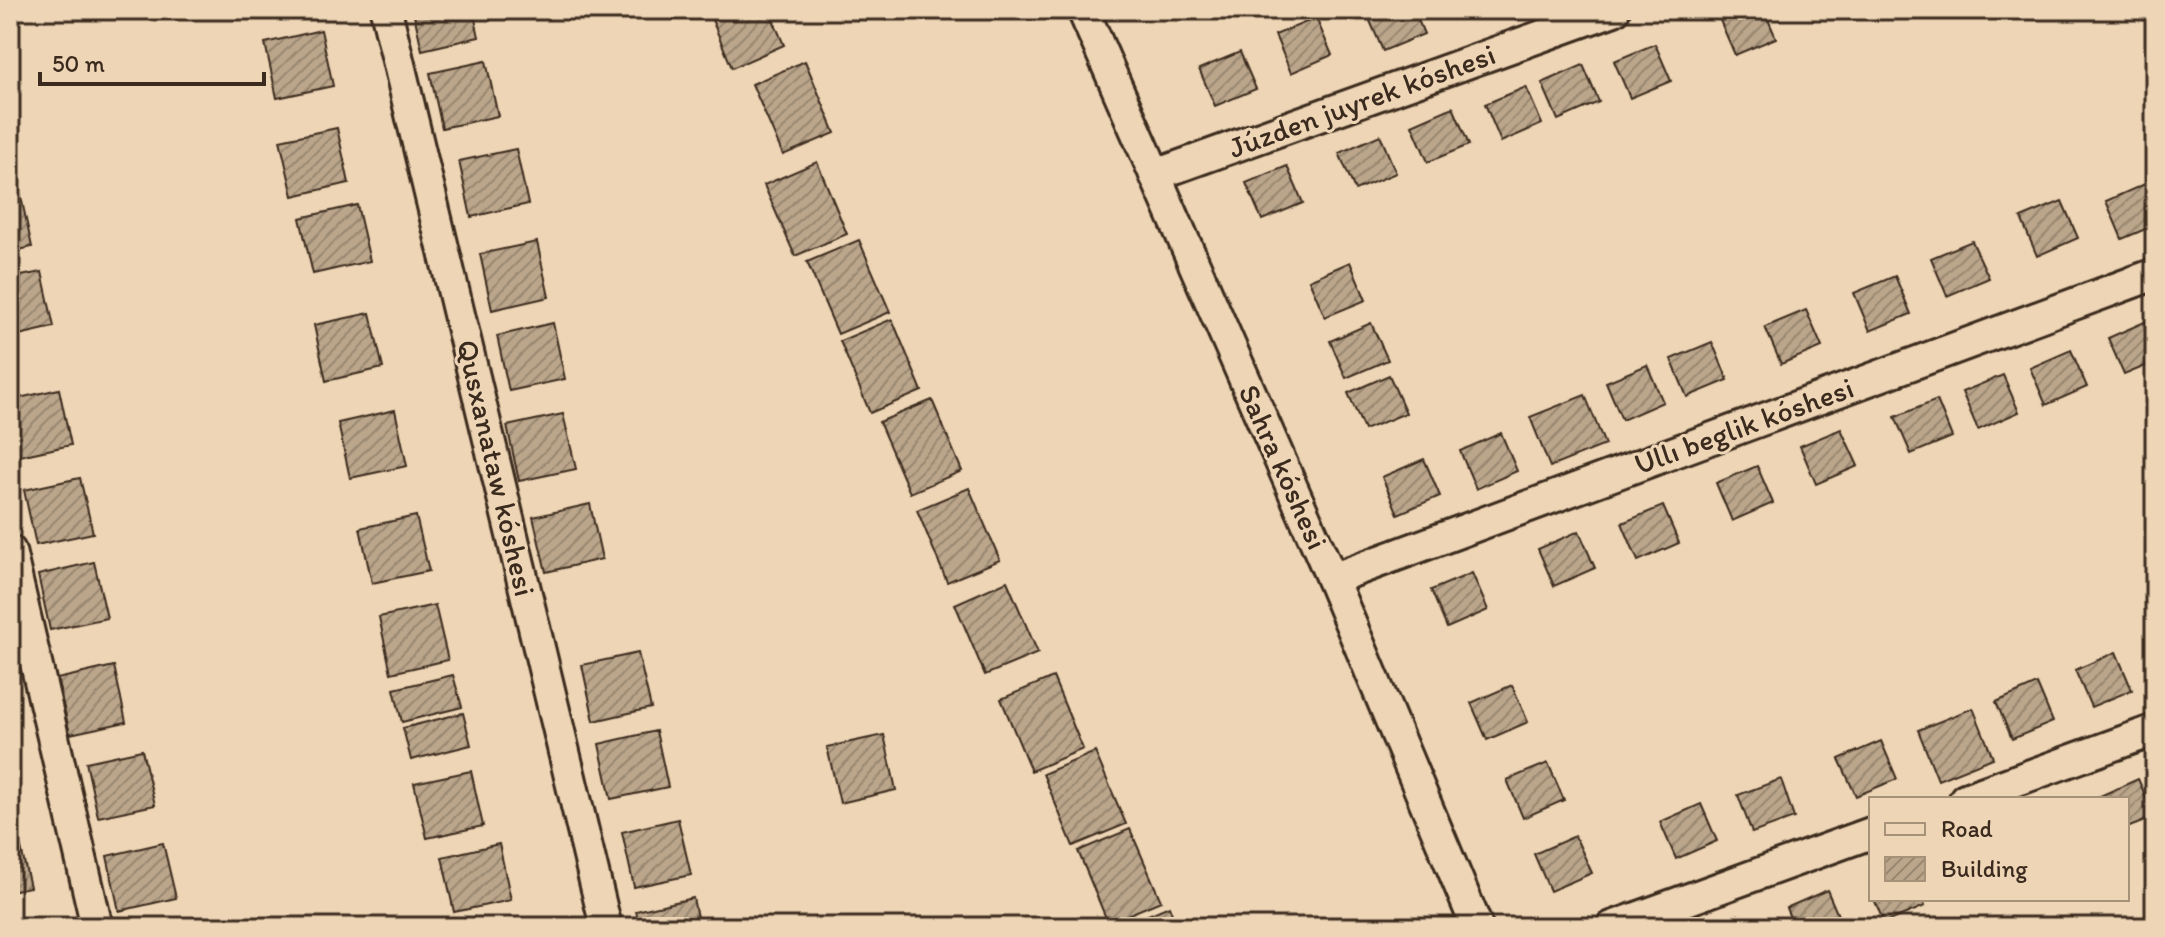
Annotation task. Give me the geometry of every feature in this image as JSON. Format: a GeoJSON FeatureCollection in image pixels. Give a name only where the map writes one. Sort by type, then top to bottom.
{"type":"FeatureCollection","features":[{"type":"Feature","properties":{"kind":"street","name":"Qusxanataw kóshesi"},"geometry":{"type":"LineString","coordinates":[[386,10],[606,927]]}},
{"type":"Feature","properties":{"kind":"street","name":"Sahra kóshesi"},"geometry":{"type":"LineString","coordinates":[[1083,10],[1332,579],[1477,927]]}},
{"type":"Feature","properties":{"kind":"street","name":"Júzden juyrek kóshesi"},"geometry":{"type":"LineString","coordinates":[[1155,175],[1614,10]]}},
{"type":"Feature","properties":{"kind":"street","name":"Ullı beglik kóshesi"},"geometry":{"type":"LineString","coordinates":[[1332,579],[2155,274]]}},
{"type":"Feature","properties":{"kind":"street"},"geometry":{"type":"LineString","coordinates":[[10,551],[97,927]]}},
{"type":"Feature","properties":{"kind":"street"},"geometry":{"type":"LineString","coordinates":[[1971,797],[2155,730]]}},
{"type":"Feature","properties":{"kind":"street"},"geometry":{"type":"LineString","coordinates":[[1612,927],[1869,834]]}},
{"type":"Feature","properties":{"kind":"building"},"geometry":{"type":"Polygon","coordinates":[[[413,10],[473,10],[479,37],[422,50],[413,10]]]}},
{"type":"Feature","properties":{"kind":"building"},"geometry":{"type":"Polygon","coordinates":[[[708,10],[769,10],[784,45],[732,68],[708,10]]]}},
{"type":"Feature","properties":{"kind":"building"},"geometry":{"type":"Polygon","coordinates":[[[1376,10],[1414,10],[1424,34],[1383,51],[1367,14],[1376,10]]]}},
{"type":"Feature","properties":{"kind":"building"},"geometry":{"type":"Polygon","coordinates":[[[1737,10],[1764,10],[1776,38],[1735,55],[1719,18],[1737,10]]]}},
{"type":"Feature","properties":{"kind":"building"},"geometry":{"type":"Polygon","coordinates":[[[1316,18],[1332,55],[1291,73],[1275,35],[1316,18]]]}},
{"type":"Feature","properties":{"kind":"building"},"geometry":{"type":"Polygon","coordinates":[[[321,30],[333,86],[277,98],[265,43],[321,30]]]}},
{"type":"Feature","properties":{"kind":"building"},"geometry":{"type":"Polygon","coordinates":[[[1655,44],[1671,81],[1630,98],[1614,61],[1655,44]]]}},
{"type":"Feature","properties":{"kind":"building"},"geometry":{"type":"Polygon","coordinates":[[[1240,52],[1256,89],[1215,106],[1199,69],[1240,52]]]}},
{"type":"Feature","properties":{"kind":"building"},"geometry":{"type":"Polygon","coordinates":[[[486,61],[498,116],[442,128],[430,73],[486,61]]]}},
{"type":"Feature","properties":{"kind":"building"},"geometry":{"type":"Polygon","coordinates":[[[805,61],[835,133],[783,155],[752,84],[805,61]]]}},
{"type":"Feature","properties":{"kind":"building"},"geometry":{"type":"Polygon","coordinates":[[[1583,65],[1599,102],[1558,120],[1542,83],[1583,65]]]}},
{"type":"Feature","properties":{"kind":"building"},"geometry":{"type":"Polygon","coordinates":[[[1526,87],[1542,124],[1501,142],[1485,104],[1526,87]]]}},
{"type":"Feature","properties":{"kind":"building"},"geometry":{"type":"Polygon","coordinates":[[[1453,107],[1469,145],[1428,162],[1412,125],[1453,107]]]}},
{"type":"Feature","properties":{"kind":"building"},"geometry":{"type":"Polygon","coordinates":[[[337,128],[349,183],[293,196],[280,140],[337,128]]]}},
{"type":"Feature","properties":{"kind":"building"},"geometry":{"type":"Polygon","coordinates":[[[1380,135],[1396,173],[1355,190],[1339,153],[1380,135]]]}},
{"type":"Feature","properties":{"kind":"building"},"geometry":{"type":"Polygon","coordinates":[[[516,149],[528,204],[471,217],[459,161],[516,149]]]}},
{"type":"Feature","properties":{"kind":"building"},"geometry":{"type":"Polygon","coordinates":[[[817,162],[847,234],[795,256],[764,185],[817,162]]]}},
{"type":"Feature","properties":{"kind":"building"},"geometry":{"type":"Polygon","coordinates":[[[1287,166],[1303,203],[1262,220],[1246,183],[1287,166]]]}},
{"type":"Feature","properties":{"kind":"building"},"geometry":{"type":"Polygon","coordinates":[[[2147,183],[2155,201],[2155,225],[2122,239],[2106,201],[2147,183]]]}},
{"type":"Feature","properties":{"kind":"building"},"geometry":{"type":"Polygon","coordinates":[[[20,192],[32,247],[10,252],[10,194],[20,192]]]}},
{"type":"Feature","properties":{"kind":"building"},"geometry":{"type":"Polygon","coordinates":[[[2062,201],[2078,238],[2037,256],[2021,218],[2062,201]]]}},
{"type":"Feature","properties":{"kind":"building"},"geometry":{"type":"Polygon","coordinates":[[[357,205],[370,261],[313,274],[300,218],[357,205]]]}},
{"type":"Feature","properties":{"kind":"building"},"geometry":{"type":"Polygon","coordinates":[[[859,240],[890,312],[838,334],[807,262],[859,240]]]}},
{"type":"Feature","properties":{"kind":"building"},"geometry":{"type":"Polygon","coordinates":[[[1972,241],[1989,278],[1947,296],[1931,258],[1972,241]]]}},
{"type":"Feature","properties":{"kind":"building"},"geometry":{"type":"Polygon","coordinates":[[[537,242],[549,297],[492,310],[480,254],[537,242]]]}},
{"type":"Feature","properties":{"kind":"building"},"geometry":{"type":"Polygon","coordinates":[[[1350,262],[1366,300],[1325,317],[1309,280],[1350,262]]]}},
{"type":"Feature","properties":{"kind":"building"},"geometry":{"type":"Polygon","coordinates":[[[42,272],[54,327],[10,337],[10,278],[42,272]]]}},
{"type":"Feature","properties":{"kind":"building"},"geometry":{"type":"Polygon","coordinates":[[[1895,276],[1911,314],[1870,331],[1854,293],[1895,276]]]}},
{"type":"Feature","properties":{"kind":"building"},"geometry":{"type":"Polygon","coordinates":[[[1806,310],[1822,347],[1781,364],[1765,327],[1806,310]]]}},
{"type":"Feature","properties":{"kind":"building"},"geometry":{"type":"Polygon","coordinates":[[[370,313],[383,368],[326,381],[314,325],[370,313]]]}},
{"type":"Feature","properties":{"kind":"building"},"geometry":{"type":"Polygon","coordinates":[[[892,319],[922,391],[870,413],[840,341],[892,319]]]}},
{"type":"Feature","properties":{"kind":"building"},"geometry":{"type":"Polygon","coordinates":[[[2149,320],[2155,334],[2155,362],[2124,375],[2108,338],[2149,320]]]}},
{"type":"Feature","properties":{"kind":"building"},"geometry":{"type":"Polygon","coordinates":[[[553,323],[565,379],[509,391],[497,336],[553,323]]]}},
{"type":"Feature","properties":{"kind":"building"},"geometry":{"type":"Polygon","coordinates":[[[1371,323],[1388,360],[1346,378],[1330,341],[1371,323]]]}},
{"type":"Feature","properties":{"kind":"building"},"geometry":{"type":"Polygon","coordinates":[[[1712,342],[1728,380],[1687,397],[1671,359],[1712,342]]]}},
{"type":"Feature","properties":{"kind":"building"},"geometry":{"type":"Polygon","coordinates":[[[2071,350],[2087,387],[2046,405],[2030,368],[2071,350]]]}},
{"type":"Feature","properties":{"kind":"building"},"geometry":{"type":"Polygon","coordinates":[[[1647,365],[1663,402],[1622,420],[1606,382],[1647,365]]]}},
{"type":"Feature","properties":{"kind":"building"},"geometry":{"type":"Polygon","coordinates":[[[1389,375],[1406,413],[1364,430],[1348,393],[1389,375]]]}},
{"type":"Feature","properties":{"kind":"building"},"geometry":{"type":"Polygon","coordinates":[[[2003,375],[2019,412],[1978,430],[1962,392],[2003,375]]]}},
{"type":"Feature","properties":{"kind":"building"},"geometry":{"type":"Polygon","coordinates":[[[59,389],[71,445],[15,457],[10,436],[10,400],[59,389]]]}},
{"type":"Feature","properties":{"kind":"building"},"geometry":{"type":"Polygon","coordinates":[[[1585,395],[1605,445],[1550,467],[1530,417],[1585,395]]]}},
{"type":"Feature","properties":{"kind":"building"},"geometry":{"type":"Polygon","coordinates":[[[932,400],[962,471],[910,493],[879,422],[932,400]]]}},
{"type":"Feature","properties":{"kind":"building"},"geometry":{"type":"Polygon","coordinates":[[[1937,400],[1952,437],[1911,454],[1895,417],[1937,400]]]}},
{"type":"Feature","properties":{"kind":"building"},"geometry":{"type":"Polygon","coordinates":[[[395,410],[407,466],[350,478],[338,423],[395,410]]]}},
{"type":"Feature","properties":{"kind":"building"},"geometry":{"type":"Polygon","coordinates":[[[563,414],[576,469],[519,481],[507,426],[563,414]]]}},
{"type":"Feature","properties":{"kind":"building"},"geometry":{"type":"Polygon","coordinates":[[[1841,429],[1858,466],[1816,484],[1800,446],[1841,429]]]}},
{"type":"Feature","properties":{"kind":"building"},"geometry":{"type":"Polygon","coordinates":[[[1501,433],[1517,471],[1476,489],[1460,451],[1501,433]]]}},
{"type":"Feature","properties":{"kind":"building"},"geometry":{"type":"Polygon","coordinates":[[[1424,459],[1440,496],[1398,514],[1382,477],[1424,459]]]}},
{"type":"Feature","properties":{"kind":"building"},"geometry":{"type":"Polygon","coordinates":[[[1757,466],[1773,503],[1732,521],[1716,483],[1757,466]]]}},
{"type":"Feature","properties":{"kind":"building"},"geometry":{"type":"Polygon","coordinates":[[[80,478],[93,533],[36,545],[24,490],[80,478]]]}},
{"type":"Feature","properties":{"kind":"building"},"geometry":{"type":"Polygon","coordinates":[[[969,488],[1000,560],[947,582],[917,510],[969,488]]]}},
{"type":"Feature","properties":{"kind":"building"},"geometry":{"type":"Polygon","coordinates":[[[590,504],[602,559],[546,572],[533,517],[590,504]]]}},
{"type":"Feature","properties":{"kind":"building"},"geometry":{"type":"Polygon","coordinates":[[[1663,506],[1679,543],[1638,561],[1622,523],[1663,506]]]}},
{"type":"Feature","properties":{"kind":"building"},"geometry":{"type":"Polygon","coordinates":[[[416,516],[429,571],[372,583],[360,528],[416,516]]]}},
{"type":"Feature","properties":{"kind":"building"},"geometry":{"type":"Polygon","coordinates":[[[1579,531],[1595,568],[1554,586],[1538,549],[1579,531]]]}},
{"type":"Feature","properties":{"kind":"building"},"geometry":{"type":"Polygon","coordinates":[[[94,562],[107,618],[50,630],[38,575],[94,562]]]}},
{"type":"Feature","properties":{"kind":"building"},"geometry":{"type":"Polygon","coordinates":[[[1472,573],[1488,610],[1447,628],[1431,590],[1472,573]]]}},
{"type":"Feature","properties":{"kind":"building"},"geometry":{"type":"Polygon","coordinates":[[[1007,581],[1038,653],[985,675],[955,604],[1007,581]]]}},
{"type":"Feature","properties":{"kind":"building"},"geometry":{"type":"Polygon","coordinates":[[[435,605],[448,660],[391,673],[379,617],[435,605]]]}},
{"type":"Feature","properties":{"kind":"building"},"geometry":{"type":"Polygon","coordinates":[[[2116,652],[2132,690],[2091,707],[2075,670],[2116,652]]]}},
{"type":"Feature","properties":{"kind":"building"},"geometry":{"type":"Polygon","coordinates":[[[638,653],[651,708],[594,721],[582,665],[638,653]]]}},
{"type":"Feature","properties":{"kind":"building"},"geometry":{"type":"Polygon","coordinates":[[[114,666],[126,722],[70,734],[57,679],[114,666]]]}},
{"type":"Feature","properties":{"kind":"building"},"geometry":{"type":"Polygon","coordinates":[[[453,675],[462,707],[402,722],[394,689],[453,675]]]}},
{"type":"Feature","properties":{"kind":"building"},"geometry":{"type":"Polygon","coordinates":[[[1053,677],[1083,749],[1031,771],[1001,699],[1053,677]]]}},
{"type":"Feature","properties":{"kind":"building"},"geometry":{"type":"Polygon","coordinates":[[[2037,684],[2053,722],[2012,739],[1996,702],[2037,684]]]}},
{"type":"Feature","properties":{"kind":"building"},"geometry":{"type":"Polygon","coordinates":[[[1512,685],[1528,722],[1487,740],[1471,703],[1512,685]]]}},
{"type":"Feature","properties":{"kind":"building"},"geometry":{"type":"Polygon","coordinates":[[[1973,708],[1993,758],[1938,780],[1918,730],[1973,708]]]}},
{"type":"Feature","properties":{"kind":"building"},"geometry":{"type":"Polygon","coordinates":[[[463,713],[471,745],[411,760],[403,728],[463,713]]]}},
{"type":"Feature","properties":{"kind":"building"},"geometry":{"type":"Polygon","coordinates":[[[656,731],[668,787],[611,799],[599,744],[656,731]]]}},
{"type":"Feature","properties":{"kind":"building"},"geometry":{"type":"Polygon","coordinates":[[[884,735],[896,790],[840,803],[827,747],[884,735]]]}},
{"type":"Feature","properties":{"kind":"building"},"geometry":{"type":"Polygon","coordinates":[[[1881,741],[1897,779],[1856,796],[1839,759],[1881,741]]]}},
{"type":"Feature","properties":{"kind":"building"},"geometry":{"type":"Polygon","coordinates":[[[142,750],[155,805],[98,817],[86,762],[142,750]]]}},
{"type":"Feature","properties":{"kind":"building"},"geometry":{"type":"Polygon","coordinates":[[[1095,752],[1126,824],[1073,846],[1043,774],[1095,752]]]}},
{"type":"Feature","properties":{"kind":"building"},"geometry":{"type":"Polygon","coordinates":[[[1548,763],[1564,800],[1523,818],[1507,780],[1548,763]]]}},
{"type":"Feature","properties":{"kind":"building"},"geometry":{"type":"Polygon","coordinates":[[[471,771],[483,826],[427,838],[414,783],[471,771]]]}},
{"type":"Feature","properties":{"kind":"building"},"geometry":{"type":"Polygon","coordinates":[[[1781,779],[1794,818],[1752,833],[1738,795],[1781,779]]]}},
{"type":"Feature","properties":{"kind":"building"},"geometry":{"type":"Polygon","coordinates":[[[2138,779],[2155,817],[2129,827],[2129,797],[2098,797],[2138,779]]]}},
{"type":"Feature","properties":{"kind":"building"},"geometry":{"type":"Polygon","coordinates":[[[1701,804],[1717,841],[1676,859],[1660,822],[1701,804]]]}},
{"type":"Feature","properties":{"kind":"building"},"geometry":{"type":"Polygon","coordinates":[[[678,819],[691,875],[634,887],[622,832],[678,819]]]}},
{"type":"Feature","properties":{"kind":"building"},"geometry":{"type":"Polygon","coordinates":[[[1130,829],[1161,901],[1108,923],[1078,851],[1130,829]]]}},
{"type":"Feature","properties":{"kind":"building"},"geometry":{"type":"Polygon","coordinates":[[[17,831],[30,887],[10,891],[10,833],[17,831]]]}},
{"type":"Feature","properties":{"kind":"building"},"geometry":{"type":"Polygon","coordinates":[[[1575,836],[1592,873],[1550,891],[1534,854],[1575,836]]]}},
{"type":"Feature","properties":{"kind":"building"},"geometry":{"type":"Polygon","coordinates":[[[163,843],[176,898],[119,911],[107,856],[163,843]]]}},
{"type":"Feature","properties":{"kind":"building"},"geometry":{"type":"Polygon","coordinates":[[[499,844],[511,900],[454,912],[442,857],[499,844]]]}},
{"type":"Feature","properties":{"kind":"building"},"geometry":{"type":"Polygon","coordinates":[[[1827,890],[1843,927],[1794,927],[1786,908],[1827,890]]]}},
{"type":"Feature","properties":{"kind":"building"},"geometry":{"type":"Polygon","coordinates":[[[693,898],[699,927],[640,927],[636,911],[693,898]]]}},
{"type":"Feature","properties":{"kind":"building"},"geometry":{"type":"Polygon","coordinates":[[[1875,901],[1923,901],[1925,906],[1884,923],[1875,901]]]}},
{"type":"Feature","properties":{"kind":"building"},"geometry":{"type":"Polygon","coordinates":[[[1169,906],[1177,927],[1120,927],[1169,906]]]}},
{"type":"Feature","properties":{"kind":"building"},"geometry":{"type":"Polygon","coordinates":[[[1738,915],[1743,927],[1711,927],[1738,915]]]}},
{"type":"Feature","properties":{"kind":"building"},"geometry":{"type":"Polygon","coordinates":[[[36,918],[38,927],[10,927],[10,924],[36,918]]]}}]}
